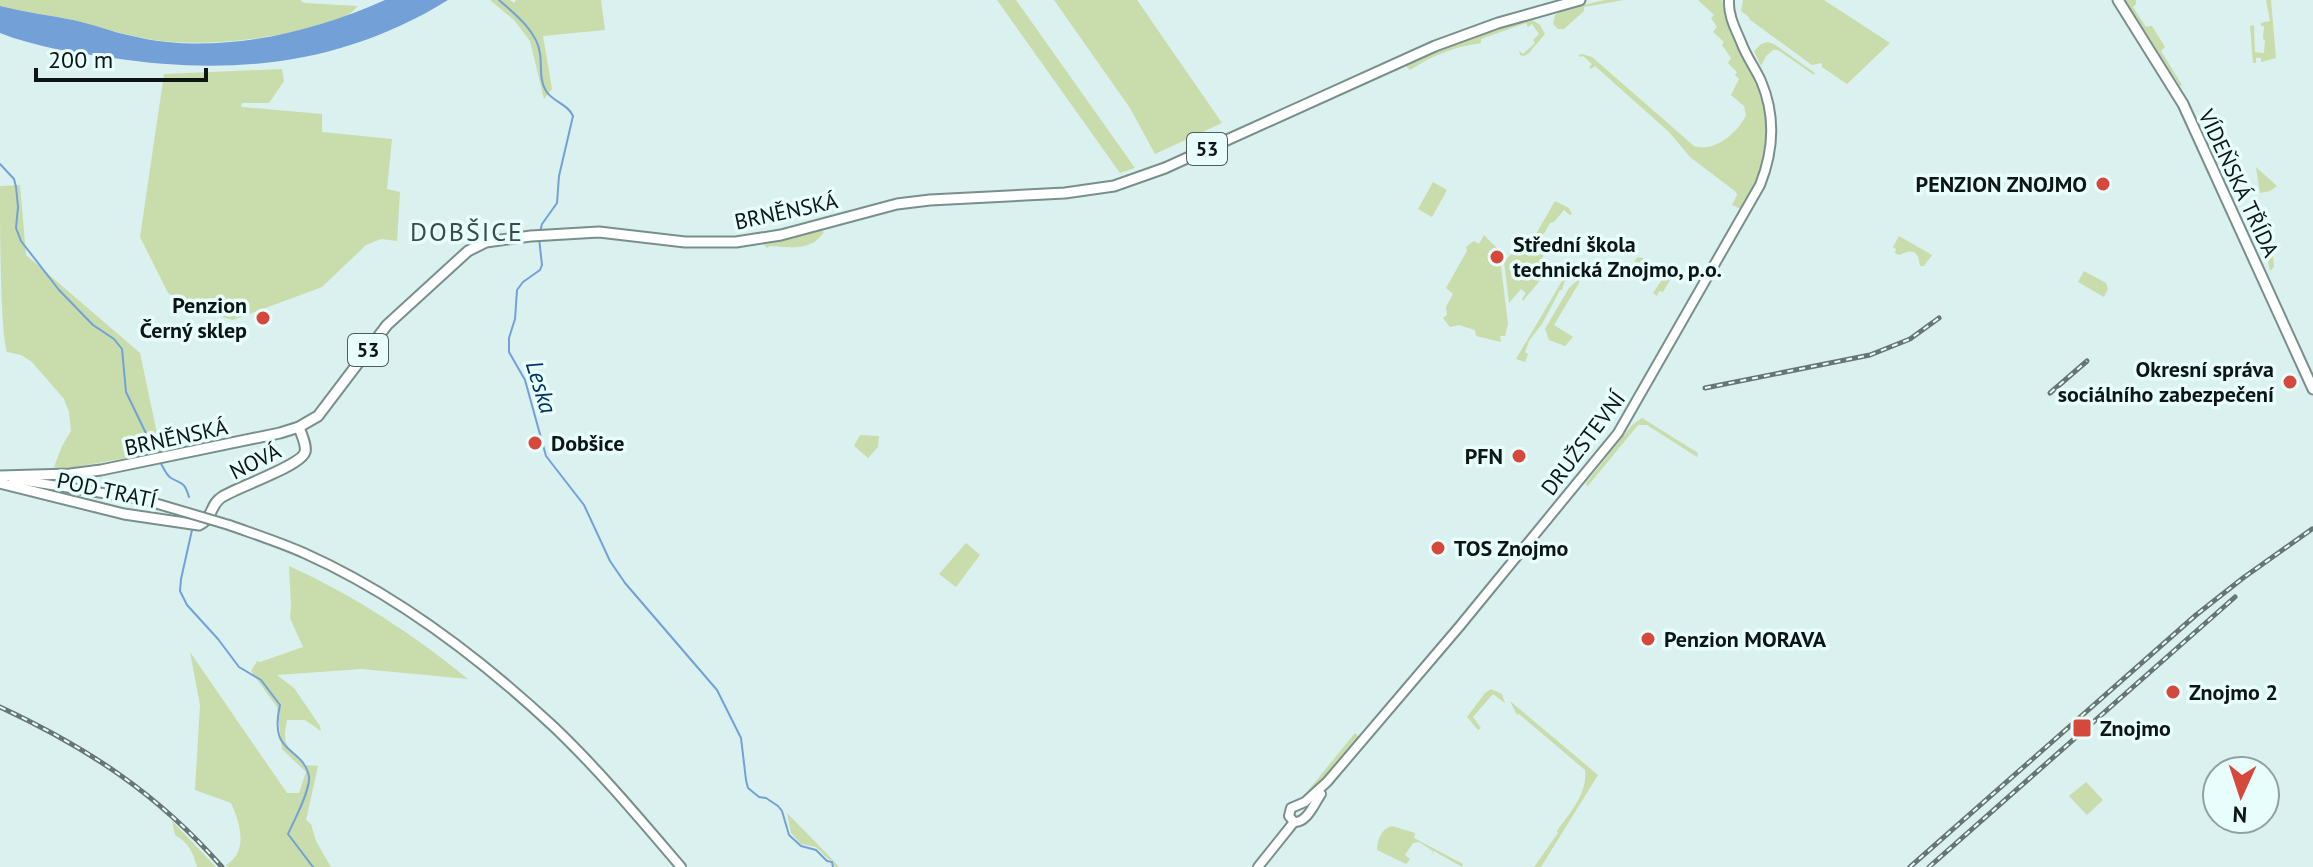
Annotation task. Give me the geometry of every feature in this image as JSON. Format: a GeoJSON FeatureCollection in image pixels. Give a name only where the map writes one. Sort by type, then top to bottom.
{"type":"FeatureCollection","features":[{"type":"Feature","properties":{"kind":"main road","name":"BRNĚNSKÁ"},"geometry":{"type":"LineString","coordinates":[[0,479],[34,473],[85,473],[299,427],[315,419],[328,405],[387,325],[468,251],[494,240],[599,232],[675,241],[736,242],[781,235],[897,204],[1065,193],[1114,186],[1165,168],[1435,46],[1513,18],[1580,0]]}},
{"type":"Feature","properties":{"kind":"main road","name":"DRUŽSTEVNÍ"},"geometry":{"type":"LineString","coordinates":[[1299,805],[1327,782],[1611,443],[1634,408],[1760,185],[1771,146],[1770,108],[1760,79],[1732,21],[1729,0]]}},
{"type":"Feature","properties":{"kind":"main road","name":"VÍDEŇSKÁ TŘÍDA"},"geometry":{"type":"LineString","coordinates":[[2118,0],[2183,104],[2313,389]]}},
{"type":"Feature","properties":{"kind":"main road","name":"NOVÁ"},"geometry":{"type":"LineString","coordinates":[[206,522],[220,498],[289,466],[303,456],[305,447],[299,427]]}},
{"type":"Feature","properties":{"kind":"main road"},"geometry":{"type":"LineString","coordinates":[[21,480],[55,475]]}},
{"type":"Feature","properties":{"kind":"main road"},"geometry":{"type":"LineString","coordinates":[[0,479],[141,499],[229,525],[275,541],[330,566],[392,601],[498,677],[556,729],[681,867]]}},
{"type":"Feature","properties":{"kind":"main road","name":"POD TRATÍ"},"geometry":{"type":"LineString","coordinates":[[0,479],[47,496],[148,518],[193,525],[206,522]]}},
{"type":"Feature","properties":{"kind":"main road"},"geometry":{"type":"LineString","coordinates":[[1258,867],[1294,822],[1303,821],[1327,782]]}},
{"type":"Feature","properties":{"kind":"main road"},"geometry":{"type":"LineString","coordinates":[[1294,822],[1290,819],[1289,811],[1293,806],[1305,807],[1307,813]]}},
{"type":"Feature","properties":{"kind":"green space"},"geometry":{"type":"Polygon","coordinates":[[[0,0],[300,0],[304,3],[358,6],[338,20],[313,28],[258,38],[197,43],[130,35],[0,6],[0,0]]]}},
{"type":"Feature","properties":{"kind":"green space"},"geometry":{"type":"Polygon","coordinates":[[[490,0],[510,0],[514,3],[516,0],[601,0],[605,30],[543,36],[552,89],[544,99],[530,41],[514,20],[490,0]]]}},
{"type":"Feature","properties":{"kind":"green space"},"geometry":{"type":"Polygon","coordinates":[[[997,0],[1016,0],[1135,168],[1120,173],[997,0]]]}},
{"type":"Feature","properties":{"kind":"green space"},"geometry":{"type":"Polygon","coordinates":[[[1054,0],[1137,0],[1222,123],[1155,154],[1130,108],[1054,0]]]}},
{"type":"Feature","properties":{"kind":"green space"},"geometry":{"type":"Polygon","coordinates":[[[1605,0],[1624,0],[1584,7],[1584,11],[1564,29],[1558,29],[1553,24],[1555,15],[1566,9],[1605,0]]]}},
{"type":"Feature","properties":{"kind":"green space"},"geometry":{"type":"Polygon","coordinates":[[[1698,0],[1722,0],[1736,44],[1755,82],[1767,122],[1760,170],[1741,209],[1732,205],[1736,192],[1690,157],[1669,132],[1595,66],[1591,69],[1592,64],[1578,55],[1592,57],[1694,146],[1717,144],[1731,135],[1746,115],[1744,106],[1731,95],[1739,79],[1728,63],[1731,58],[1722,45],[1724,42],[1713,32],[1717,27],[1711,18],[1714,15],[1698,0]]]}},
{"type":"Feature","properties":{"kind":"green space"},"geometry":{"type":"Polygon","coordinates":[[[1743,0],[1824,0],[1890,43],[1847,84],[1822,67],[1822,63],[1812,65],[1749,19],[1741,11],[1743,0]]]}},
{"type":"Feature","properties":{"kind":"green space"},"geometry":{"type":"Polygon","coordinates":[[[2125,0],[2136,0],[2133,7],[2146,27],[2152,26],[2165,47],[2161,51],[2182,85],[2180,86],[2125,0]]]}},
{"type":"Feature","properties":{"kind":"green space"},"geometry":{"type":"Polygon","coordinates":[[[2266,0],[2271,0],[2276,58],[2261,62],[2261,58],[2256,58],[2256,63],[2253,63],[2250,26],[2254,25],[2255,52],[2264,53],[2264,26],[2261,23],[2270,21],[2266,0]]]}},
{"type":"Feature","properties":{"kind":"green space"},"geometry":{"type":"Polygon","coordinates":[[[1532,20],[1540,25],[1545,34],[1524,56],[1519,51],[1523,54],[1535,43],[1533,40],[1539,34],[1532,24],[1528,27],[1526,23],[1481,39],[1481,43],[1444,52],[1410,70],[1406,66],[1394,72],[1398,65],[1464,38],[1532,20]]]}},
{"type":"Feature","properties":{"kind":"green space"},"geometry":{"type":"Polygon","coordinates":[[[1768,42],[1814,75],[1778,50],[1766,56],[1761,66],[1754,51],[1768,42]]]}},
{"type":"Feature","properties":{"kind":"green space"},"geometry":{"type":"Polygon","coordinates":[[[282,69],[284,81],[269,103],[242,103],[241,107],[322,114],[322,132],[392,139],[387,189],[400,192],[397,241],[381,239],[366,245],[322,287],[233,320],[195,309],[168,293],[140,237],[164,74],[282,69]]]}},
{"type":"Feature","properties":{"kind":"green space"},"geometry":{"type":"Polygon","coordinates":[[[2256,167],[2277,186],[2260,193],[2256,167]]]}},
{"type":"Feature","properties":{"kind":"green space"},"geometry":{"type":"Polygon","coordinates":[[[1433,182],[1447,190],[1432,217],[1418,209],[1433,182]]]}},
{"type":"Feature","properties":{"kind":"green space"},"geometry":{"type":"Polygon","coordinates":[[[20,185],[26,255],[140,353],[161,452],[63,469],[54,467],[71,431],[64,399],[32,362],[21,355],[7,352],[5,340],[0,186],[20,185]]]}},
{"type":"Feature","properties":{"kind":"green space"},"geometry":{"type":"Polygon","coordinates":[[[1555,201],[1569,208],[1572,214],[1564,210],[1550,223],[1542,237],[1551,242],[1534,269],[1542,278],[1523,301],[1526,293],[1521,289],[1509,303],[1504,261],[1528,239],[1532,241],[1555,201]]]}},
{"type":"Feature","properties":{"kind":"green space"},"geometry":{"type":"Polygon","coordinates":[[[2273,225],[2270,228],[2274,267],[2270,271],[2261,227],[2273,225]]]}},
{"type":"Feature","properties":{"kind":"green space"},"geometry":{"type":"Polygon","coordinates":[[[821,229],[824,232],[819,238],[806,245],[767,248],[763,244],[766,242],[821,229]]]}},
{"type":"Feature","properties":{"kind":"green space"},"geometry":{"type":"Polygon","coordinates":[[[1484,235],[1499,250],[1508,324],[1505,336],[1500,336],[1501,342],[1476,336],[1475,330],[1459,325],[1450,327],[1443,318],[1447,315],[1446,307],[1453,294],[1446,288],[1467,251],[1466,247],[1474,241],[1479,244],[1484,235]]]}},
{"type":"Feature","properties":{"kind":"green space"},"geometry":{"type":"Polygon","coordinates":[[[1899,236],[1932,255],[1924,266],[1920,266],[1914,252],[1895,253],[1893,247],[1899,236]]]}},
{"type":"Feature","properties":{"kind":"green space"},"geometry":{"type":"Polygon","coordinates":[[[1638,257],[1669,274],[1670,280],[1657,296],[1653,293],[1665,275],[1641,260],[1639,264],[1634,261],[1638,257]]]}},
{"type":"Feature","properties":{"kind":"green space"},"geometry":{"type":"Polygon","coordinates":[[[1569,269],[1572,274],[1567,277],[1568,281],[1565,280],[1542,324],[1529,341],[1525,362],[1516,359],[1569,269]]]}},
{"type":"Feature","properties":{"kind":"green space"},"geometry":{"type":"Polygon","coordinates":[[[2084,271],[2106,283],[2108,289],[2104,297],[2078,282],[2084,271]]]}},
{"type":"Feature","properties":{"kind":"green space"},"geometry":{"type":"Polygon","coordinates":[[[1579,279],[1554,325],[1573,337],[1565,346],[1549,340],[1545,329],[1569,288],[1579,279]]]}},
{"type":"Feature","properties":{"kind":"green space"},"geometry":{"type":"Polygon","coordinates":[[[1642,418],[1698,453],[1697,457],[1647,425],[1638,425],[1587,487],[1586,483],[1632,425],[1642,418]]]}},
{"type":"Feature","properties":{"kind":"green space"},"geometry":{"type":"Polygon","coordinates":[[[860,435],[879,436],[878,447],[868,458],[854,446],[860,435]]]}},
{"type":"Feature","properties":{"kind":"green space"},"geometry":{"type":"Polygon","coordinates":[[[966,543],[980,555],[956,587],[939,574],[966,543]]]}},
{"type":"Feature","properties":{"kind":"green space"},"geometry":{"type":"Polygon","coordinates":[[[289,566],[383,617],[468,679],[362,669],[277,675],[294,688],[320,726],[321,731],[305,720],[287,720],[285,737],[288,746],[305,765],[318,766],[306,820],[311,824],[316,841],[331,867],[228,867],[226,865],[240,845],[239,828],[231,803],[195,790],[200,705],[190,652],[287,793],[299,793],[306,772],[282,749],[277,707],[251,671],[257,661],[303,647],[290,618],[289,566]]]}},
{"type":"Feature","properties":{"kind":"green space"},"geometry":{"type":"Polygon","coordinates":[[[1491,689],[1502,694],[1505,703],[1493,694],[1473,717],[1481,728],[1478,730],[1467,717],[1491,689]]]}},
{"type":"Feature","properties":{"kind":"green space"},"geometry":{"type":"Polygon","coordinates":[[[1510,701],[1598,775],[1541,867],[1534,867],[1577,802],[1584,787],[1585,770],[1517,715],[1510,701]]]}},
{"type":"Feature","properties":{"kind":"green space"},"geometry":{"type":"Polygon","coordinates":[[[1355,733],[1360,738],[1312,795],[1302,798],[1355,733]]]}},
{"type":"Feature","properties":{"kind":"green space"},"geometry":{"type":"Polygon","coordinates":[[[2086,782],[2103,800],[2087,815],[2069,796],[2086,782]]]}},
{"type":"Feature","properties":{"kind":"green space"},"geometry":{"type":"Polygon","coordinates":[[[787,813],[839,867],[835,867],[832,860],[816,847],[801,844],[791,833],[787,813]]]}},
{"type":"Feature","properties":{"kind":"green space"},"geometry":{"type":"Polygon","coordinates":[[[172,821],[216,867],[197,867],[190,848],[175,835],[172,821]]]}},
{"type":"Feature","properties":{"kind":"green space"},"geometry":{"type":"Polygon","coordinates":[[[1392,826],[1415,833],[1414,838],[1463,864],[1462,867],[1434,851],[1431,855],[1433,851],[1419,842],[1413,843],[1405,855],[1410,859],[1406,864],[1377,850],[1381,835],[1392,826]]]}},
{"type":"Feature","properties":{"kind":"water"},"geometry":{"type":"Polygon","coordinates":[[[385,0],[448,0],[408,22],[328,52],[244,65],[201,66],[113,58],[42,46],[0,33],[0,6],[163,42],[228,42],[294,32],[385,0]]]}},
{"type":"Feature","properties":{"kind":"waterway","name":"Leska"},"geometry":{"type":"LineString","coordinates":[[499,0],[535,38],[544,87],[573,116],[559,176],[557,203],[540,232]]}},
{"type":"Feature","properties":{"kind":"waterway"},"geometry":{"type":"LineString","coordinates":[[0,164],[14,179],[18,207],[16,228],[21,241],[59,290],[122,349],[126,392],[156,454]]}},
{"type":"Feature","properties":{"kind":"waterway","name":"Leska"},"geometry":{"type":"LineString","coordinates":[[539,238],[542,265],[517,290],[509,352],[525,380],[546,456],[584,505],[610,561],[625,583],[717,690],[741,738],[748,788],[778,806],[789,835],[801,846],[816,850],[832,862],[833,867]]}},
{"type":"Feature","properties":{"kind":"waterway"},"geometry":{"type":"LineString","coordinates":[[159,460],[169,476],[184,486],[189,497]]}},
{"type":"Feature","properties":{"kind":"waterway"},"geometry":{"type":"LineString","coordinates":[[192,530],[180,591],[187,605],[239,667],[261,680],[280,705],[278,733],[287,748],[300,759],[309,776],[305,797],[288,834],[313,867]]}},
{"type":"Feature","properties":{"kind":"railway"},"geometry":{"type":"LineString","coordinates":[[1705,388],[1870,355],[1910,339],[1939,318]]}},
{"type":"Feature","properties":{"kind":"railway"},"geometry":{"type":"LineString","coordinates":[[2050,393],[2087,361]]}},
{"type":"Feature","properties":{"kind":"railway"},"geometry":{"type":"LineString","coordinates":[[1910,867],[2196,615],[2312,529]]}},
{"type":"Feature","properties":{"kind":"railway"},"geometry":{"type":"LineString","coordinates":[[1929,867],[2235,597]]}},
{"type":"Feature","properties":{"kind":"railway"},"geometry":{"type":"LineString","coordinates":[[0,707],[63,739],[120,775],[173,817],[222,867]]}},
{"type":"Feature","properties":{"kind":"place","name":"PENZION ZNOJMO"},"geometry":{"type":"Point","coordinates":[2103,184]}},
{"type":"Feature","properties":{"kind":"place","name":"Střední škola technická Znojmo, p.o."},"geometry":{"type":"Point","coordinates":[1497,257]}},
{"type":"Feature","properties":{"kind":"place","name":"Penzion Černý sklep"},"geometry":{"type":"Point","coordinates":[263,318]}},
{"type":"Feature","properties":{"kind":"place","name":"Okresní správa sociálního zabezpečení"},"geometry":{"type":"Point","coordinates":[2290,382]}},
{"type":"Feature","properties":{"kind":"place","name":"Dobšice"},"geometry":{"type":"Point","coordinates":[535,443]}},
{"type":"Feature","properties":{"kind":"place","name":"PFN"},"geometry":{"type":"Point","coordinates":[1519,456]}},
{"type":"Feature","properties":{"kind":"place","name":"TOS Znojmo"},"geometry":{"type":"Point","coordinates":[1438,548]}},
{"type":"Feature","properties":{"kind":"place","name":"Penzion MORAVA"},"geometry":{"type":"Point","coordinates":[1648,639]}},
{"type":"Feature","properties":{"kind":"place","name":"Znojmo 2"},"geometry":{"type":"Point","coordinates":[2173,692]}},
{"type":"Feature","properties":{"kind":"place","name":"Znojmo"},"geometry":{"type":"Point","coordinates":[2082,728]}},
{"type":"Feature","properties":{"kind":"district","name":"DOBŠICE"},"geometry":{"type":"Point","coordinates":[467,232]}}]}
